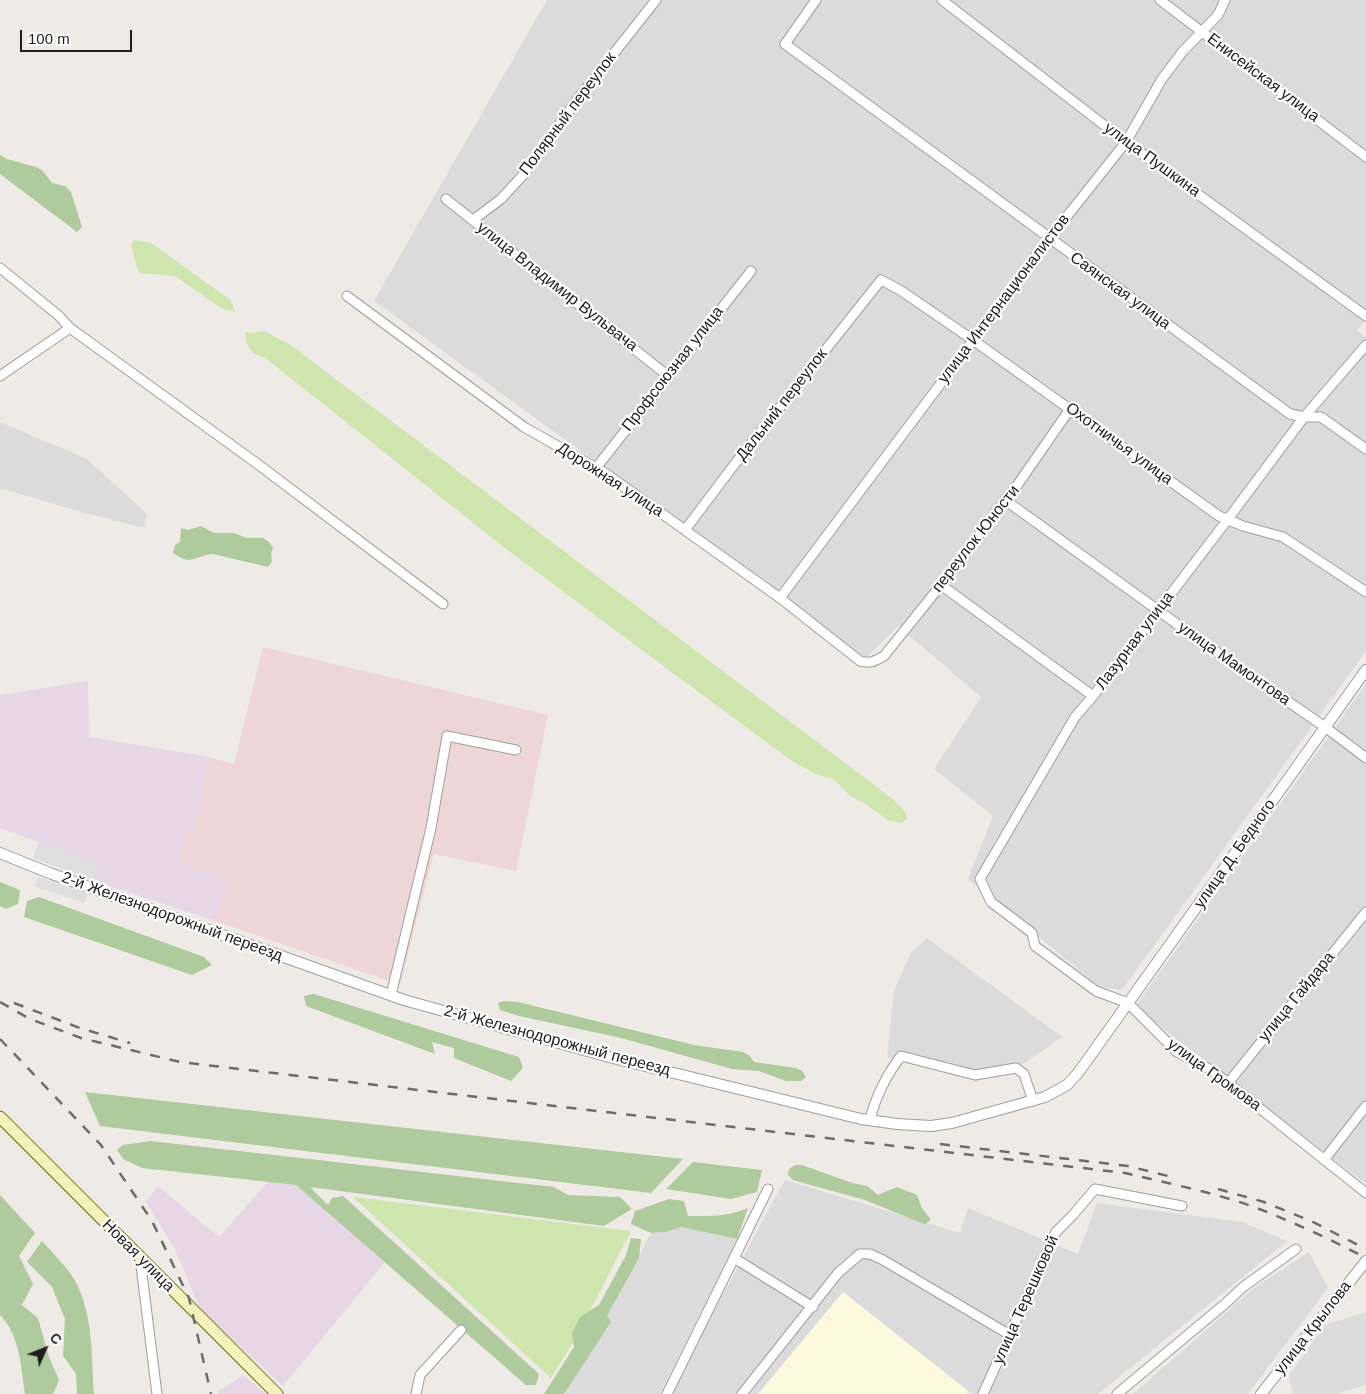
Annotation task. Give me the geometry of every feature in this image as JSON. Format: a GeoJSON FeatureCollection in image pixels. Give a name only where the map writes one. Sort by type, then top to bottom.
{"type":"FeatureCollection","features":[{"type":"Feature","properties":{"kind":"main road","name":"Новая улица"},"geometry":{"type":"LineString","coordinates":[[0,1117],[277,1394]]}},
{"type":"Feature","properties":{"kind":"street","name":"Полярный переулок"},"geometry":{"type":"LineString","coordinates":[[473,220],[501,199],[523,175],[578,100],[656,0]]}},
{"type":"Feature","properties":{"kind":"street","name":"Саянская улица"},"geometry":{"type":"LineString","coordinates":[[816,0],[786,44],[1049,239],[1290,414],[1304,417],[1321,417],[1366,449]]}},
{"type":"Feature","properties":{"kind":"street","name":"улица Пушкина"},"geometry":{"type":"LineString","coordinates":[[942,0],[1126,142],[1366,316]]}},
{"type":"Feature","properties":{"kind":"street","name":"Енисейская улица"},"geometry":{"type":"LineString","coordinates":[[1160,0],[1366,157]]}},
{"type":"Feature","properties":{"kind":"street","name":"улица Интернационалистов"},"geometry":{"type":"LineString","coordinates":[[780,598],[1049,239],[1126,142],[1162,79],[1183,51],[1218,15],[1225,0]]}},
{"type":"Feature","properties":{"kind":"street","name":"улица Владимир Вульвача"},"geometry":{"type":"LineString","coordinates":[[446,199],[668,376]]}},
{"type":"Feature","properties":{"kind":"street"},"geometry":{"type":"LineString","coordinates":[[0,268],[58,315],[70,328],[259,465],[443,604]]}},
{"type":"Feature","properties":{"kind":"street","name":"Профсоюзная улица"},"geometry":{"type":"LineString","coordinates":[[596,468],[751,271]]}},
{"type":"Feature","properties":{"kind":"street","name":"Охотничья улица"},"geometry":{"type":"LineString","coordinates":[[881,280],[900,290],[973,340],[1219,516],[1242,526],[1283,537],[1366,592]]}},
{"type":"Feature","properties":{"kind":"street","name":"Дальний переулок"},"geometry":{"type":"LineString","coordinates":[[685,530],[881,280]]}},
{"type":"Feature","properties":{"kind":"street","name":"Дорожная улица"},"geometry":{"type":"LineString","coordinates":[[347,296],[524,427],[596,468],[685,530],[780,598],[860,661],[873,662]]}},
{"type":"Feature","properties":{"kind":"street"},"geometry":{"type":"LineString","coordinates":[[0,376],[70,328]]}},
{"type":"Feature","properties":{"kind":"street","name":"Лазурная улица"},"geometry":{"type":"LineString","coordinates":[[1035,946],[1032,933],[991,902],[980,879],[1075,716],[1093,696],[1228,520],[1304,417],[1366,345]]}},
{"type":"Feature","properties":{"kind":"street","name":"переулок Юности"},"geometry":{"type":"LineString","coordinates":[[873,662],[884,656],[941,585],[1016,488],[1070,409]]}},
{"type":"Feature","properties":{"kind":"street","name":"улица Мамонтова"},"geometry":{"type":"LineString","coordinates":[[1005,500],[1366,758]]}},
{"type":"Feature","properties":{"kind":"street"},"geometry":{"type":"LineString","coordinates":[[941,585],[1093,696]]}},
{"type":"Feature","properties":{"kind":"street","name":"улица Д. Бедного"},"geometry":{"type":"LineString","coordinates":[[1103,1037],[1366,670]]}},
{"type":"Feature","properties":{"kind":"street"},"geometry":{"type":"LineString","coordinates":[[391,995],[431,828],[447,736],[516,750]]}},
{"type":"Feature","properties":{"kind":"street","name":"2-й Железнодорожный переезд"},"geometry":{"type":"LineString","coordinates":[[0,853],[52,874],[391,995],[613,1058],[870,1120],[897,1124],[941,1126],[1045,1098],[1067,1085],[1078,1073],[1103,1037]]}},
{"type":"Feature","properties":{"kind":"street","name":"улица Гайдара"},"geometry":{"type":"LineString","coordinates":[[1228,1083],[1366,912]]}},
{"type":"Feature","properties":{"kind":"street","name":"улица Громова"},"geometry":{"type":"LineString","coordinates":[[1035,946],[1096,991],[1128,1003],[1177,1052],[1213,1071],[1366,1193]]}},
{"type":"Feature","properties":{"kind":"street"},"geometry":{"type":"LineString","coordinates":[[870,1120],[873,1108],[893,1066],[901,1056],[975,1075],[1016,1068],[1024,1074],[1033,1101]]}},
{"type":"Feature","properties":{"kind":"street"},"geometry":{"type":"LineString","coordinates":[[1324,1160],[1366,1106]]}},
{"type":"Feature","properties":{"kind":"street","name":"улица Терешковой"},"geometry":{"type":"LineString","coordinates":[[983,1394],[1056,1232],[1095,1189],[1182,1206]]}},
{"type":"Feature","properties":{"kind":"street"},"geometry":{"type":"LineString","coordinates":[[667,1394],[768,1190]]}},
{"type":"Feature","properties":{"kind":"street"},"geometry":{"type":"LineString","coordinates":[[1117,1394],[1243,1287],[1296,1249]]}},
{"type":"Feature","properties":{"kind":"street"},"geometry":{"type":"LineString","coordinates":[[742,1394],[838,1273],[860,1254],[870,1254],[933,1288],[1010,1335]]}},
{"type":"Feature","properties":{"kind":"street"},"geometry":{"type":"LineString","coordinates":[[140,1258],[157,1394]]}},
{"type":"Feature","properties":{"kind":"street"},"geometry":{"type":"LineString","coordinates":[[734,1258],[812,1307]]}},
{"type":"Feature","properties":{"kind":"street","name":"улица Крылова"},"geometry":{"type":"LineString","coordinates":[[1263,1393],[1362,1274],[1366,1261]]}},
{"type":"Feature","properties":{"kind":"street"},"geometry":{"type":"LineString","coordinates":[[416,1394],[420,1375],[461,1330]]}},
{"type":"Feature","properties":{"kind":"shaded area"},"geometry":{"type":"Polygon","coordinates":[[[547,0],[1366,0],[1366,320],[1357,330],[1366,337],[1366,651],[1122,990],[1100,987],[968,879],[993,816],[934,769],[981,697],[898,626],[866,658],[374,301],[547,0]]]}},
{"type":"Feature","properties":{"kind":"shaded area"},"geometry":{"type":"Polygon","coordinates":[[[0,422],[87,459],[147,514],[144,528],[0,488],[0,422]]]}},
{"type":"Feature","properties":{"kind":"shaded area"},"geometry":{"type":"Polygon","coordinates":[[[263,647],[548,715],[516,871],[434,854],[400,985],[216,921],[226,882],[219,880],[220,877],[180,863],[187,827],[195,829],[209,757],[234,764],[263,647]]]}},
{"type":"Feature","properties":{"kind":"shaded area"},"geometry":{"type":"Polygon","coordinates":[[[88,681],[89,737],[209,757],[195,829],[187,828],[180,863],[221,876],[219,880],[227,882],[216,921],[91,880],[97,864],[0,828],[0,695],[88,681]]]}},
{"type":"Feature","properties":{"kind":"shaded area"},"geometry":{"type":"Polygon","coordinates":[[[1366,684],[1366,1184],[1135,1007],[1366,684]]]}},
{"type":"Feature","properties":{"kind":"shaded area"},"geometry":{"type":"Polygon","coordinates":[[[39,841],[98,864],[91,880],[33,858],[39,841]]]}},
{"type":"Feature","properties":{"kind":"shaded area"},"geometry":{"type":"Polygon","coordinates":[[[38,877],[88,894],[84,903],[34,886],[38,877]]]}},
{"type":"Feature","properties":{"kind":"shaded area"},"geometry":{"type":"Polygon","coordinates":[[[927,938],[1062,1037],[1025,1063],[978,1081],[887,1057],[894,991],[910,954],[927,938]]]}},
{"type":"Feature","properties":{"kind":"shaded area"},"geometry":{"type":"Polygon","coordinates":[[[785,1180],[960,1233],[968,1208],[1078,1254],[1097,1203],[1242,1222],[1287,1241],[1098,1394],[972,1394],[843,1292],[758,1394],[669,1394],[785,1180]]]}},
{"type":"Feature","properties":{"kind":"shaded area"},"geometry":{"type":"Polygon","coordinates":[[[269,1182],[296,1185],[385,1262],[283,1386],[201,1310],[175,1250],[146,1201],[158,1186],[219,1237],[269,1182]]]}},
{"type":"Feature","properties":{"kind":"shaded area"},"geometry":{"type":"Polygon","coordinates":[[[680,1227],[737,1239],[660,1394],[564,1394],[611,1322],[607,1317],[651,1233],[666,1232],[680,1227]]]}},
{"type":"Feature","properties":{"kind":"shaded area"},"geometry":{"type":"Polygon","coordinates":[[[1309,1252],[1328,1288],[1248,1394],[1133,1394],[1254,1288],[1309,1252]]]}},
{"type":"Feature","properties":{"kind":"shaded area"},"geometry":{"type":"Polygon","coordinates":[[[843,1292],[968,1391],[967,1394],[758,1394],[843,1292]]]}},
{"type":"Feature","properties":{"kind":"shaded area"},"geometry":{"type":"Polygon","coordinates":[[[1366,1312],[1366,1385],[1336,1394],[1293,1394],[1289,1375],[1325,1325],[1366,1312]]]}},
{"type":"Feature","properties":{"kind":"shaded area"},"geometry":{"type":"Polygon","coordinates":[[[243,1375],[266,1394],[219,1394],[218,1391],[243,1375]]]}},
{"type":"Feature","properties":{"kind":"green space"},"geometry":{"type":"Polygon","coordinates":[[[0,155],[7,159],[36,167],[43,171],[52,183],[65,186],[71,192],[82,227],[77,232],[0,174],[0,155]]]}},
{"type":"Feature","properties":{"kind":"green space"},"geometry":{"type":"Polygon","coordinates":[[[134,240],[154,245],[229,299],[235,312],[223,309],[175,276],[140,273],[131,245],[134,240]]]}},
{"type":"Feature","properties":{"kind":"green space"},"geometry":{"type":"Polygon","coordinates":[[[264,331],[289,344],[894,800],[905,812],[907,819],[902,823],[888,820],[849,795],[834,779],[815,774],[789,759],[510,552],[264,357],[253,352],[246,341],[246,332],[264,331]]]}},
{"type":"Feature","properties":{"kind":"green space"},"geometry":{"type":"Polygon","coordinates":[[[201,526],[214,533],[234,533],[247,538],[263,538],[273,548],[271,553],[272,562],[268,567],[213,554],[190,560],[173,553],[175,545],[180,542],[181,528],[188,530],[201,526]]]}},
{"type":"Feature","properties":{"kind":"green space"},"geometry":{"type":"Polygon","coordinates":[[[0,882],[20,890],[18,904],[6,909],[0,906],[0,882]]]}},
{"type":"Feature","properties":{"kind":"green space"},"geometry":{"type":"Polygon","coordinates":[[[39,897],[204,957],[212,965],[192,975],[24,917],[27,901],[39,897]]]}},
{"type":"Feature","properties":{"kind":"green space"},"geometry":{"type":"Polygon","coordinates":[[[314,994],[519,1057],[523,1068],[511,1081],[454,1058],[454,1048],[432,1042],[435,1054],[306,1006],[304,996],[314,994]]]}},
{"type":"Feature","properties":{"kind":"green space"},"geometry":{"type":"Polygon","coordinates":[[[504,1001],[518,1002],[694,1045],[743,1052],[750,1056],[754,1062],[796,1068],[802,1071],[806,1077],[801,1081],[786,1081],[759,1071],[732,1069],[621,1038],[519,1016],[500,1010],[498,1003],[504,1001]]]}},
{"type":"Feature","properties":{"kind":"green space"},"geometry":{"type":"Polygon","coordinates":[[[85,1092],[683,1159],[651,1193],[100,1126],[85,1092]]]}},
{"type":"Feature","properties":{"kind":"green space"},"geometry":{"type":"Polygon","coordinates":[[[151,1141],[554,1187],[568,1195],[620,1197],[632,1209],[604,1226],[310,1187],[328,1205],[332,1198],[343,1196],[539,1374],[536,1385],[526,1385],[296,1185],[142,1168],[123,1159],[117,1150],[123,1145],[151,1141]]]}},
{"type":"Feature","properties":{"kind":"green space"},"geometry":{"type":"Polygon","coordinates":[[[693,1162],[762,1170],[757,1192],[731,1199],[666,1189],[693,1162]]]}},
{"type":"Feature","properties":{"kind":"green space"},"geometry":{"type":"Polygon","coordinates":[[[795,1165],[802,1165],[852,1183],[867,1186],[878,1195],[897,1187],[917,1195],[922,1208],[931,1220],[925,1224],[865,1200],[793,1180],[788,1175],[789,1169],[795,1165]]]}},
{"type":"Feature","properties":{"kind":"green space"},"geometry":{"type":"Polygon","coordinates":[[[0,1195],[35,1233],[19,1256],[33,1284],[22,1305],[38,1318],[49,1357],[59,1380],[53,1394],[25,1394],[21,1362],[16,1342],[7,1323],[0,1315],[0,1195]]]}},
{"type":"Feature","properties":{"kind":"green space"},"geometry":{"type":"Polygon","coordinates":[[[353,1197],[631,1231],[576,1338],[551,1378],[353,1197]]]}},
{"type":"Feature","properties":{"kind":"green space"},"geometry":{"type":"Polygon","coordinates":[[[669,1199],[684,1201],[688,1216],[726,1214],[748,1208],[737,1239],[681,1227],[666,1232],[651,1233],[631,1224],[635,1211],[669,1199]]]}},
{"type":"Feature","properties":{"kind":"green space"},"geometry":{"type":"Polygon","coordinates":[[[631,1238],[641,1239],[639,1258],[607,1316],[611,1322],[564,1394],[544,1394],[574,1347],[572,1333],[580,1317],[599,1305],[626,1255],[631,1238]]]}},
{"type":"Feature","properties":{"kind":"green space"},"geometry":{"type":"Polygon","coordinates":[[[42,1241],[70,1273],[78,1286],[90,1331],[94,1394],[77,1394],[76,1374],[63,1356],[65,1319],[52,1287],[27,1262],[42,1241]]]}},
{"type":"Feature","properties":{"kind":"railway"},"geometry":{"type":"LineString","coordinates":[[0,1002],[30,1019],[81,1038],[180,1062],[1125,1173],[1194,1189],[1245,1204],[1301,1227],[1366,1258]]}},
{"type":"Feature","properties":{"kind":"railway"},"geometry":{"type":"LineString","coordinates":[[14,1003],[80,1028],[130,1043]]}},
{"type":"Feature","properties":{"kind":"railway"},"geometry":{"type":"LineString","coordinates":[[0,1039],[101,1145],[152,1221],[189,1298],[211,1394]]}},
{"type":"Feature","properties":{"kind":"railway"},"geometry":{"type":"LineString","coordinates":[[940,1144],[1128,1166],[1168,1176]]}},
{"type":"Feature","properties":{"kind":"railway"},"geometry":{"type":"LineString","coordinates":[[1218,1189],[1264,1202],[1311,1221],[1366,1249]]}}]}
